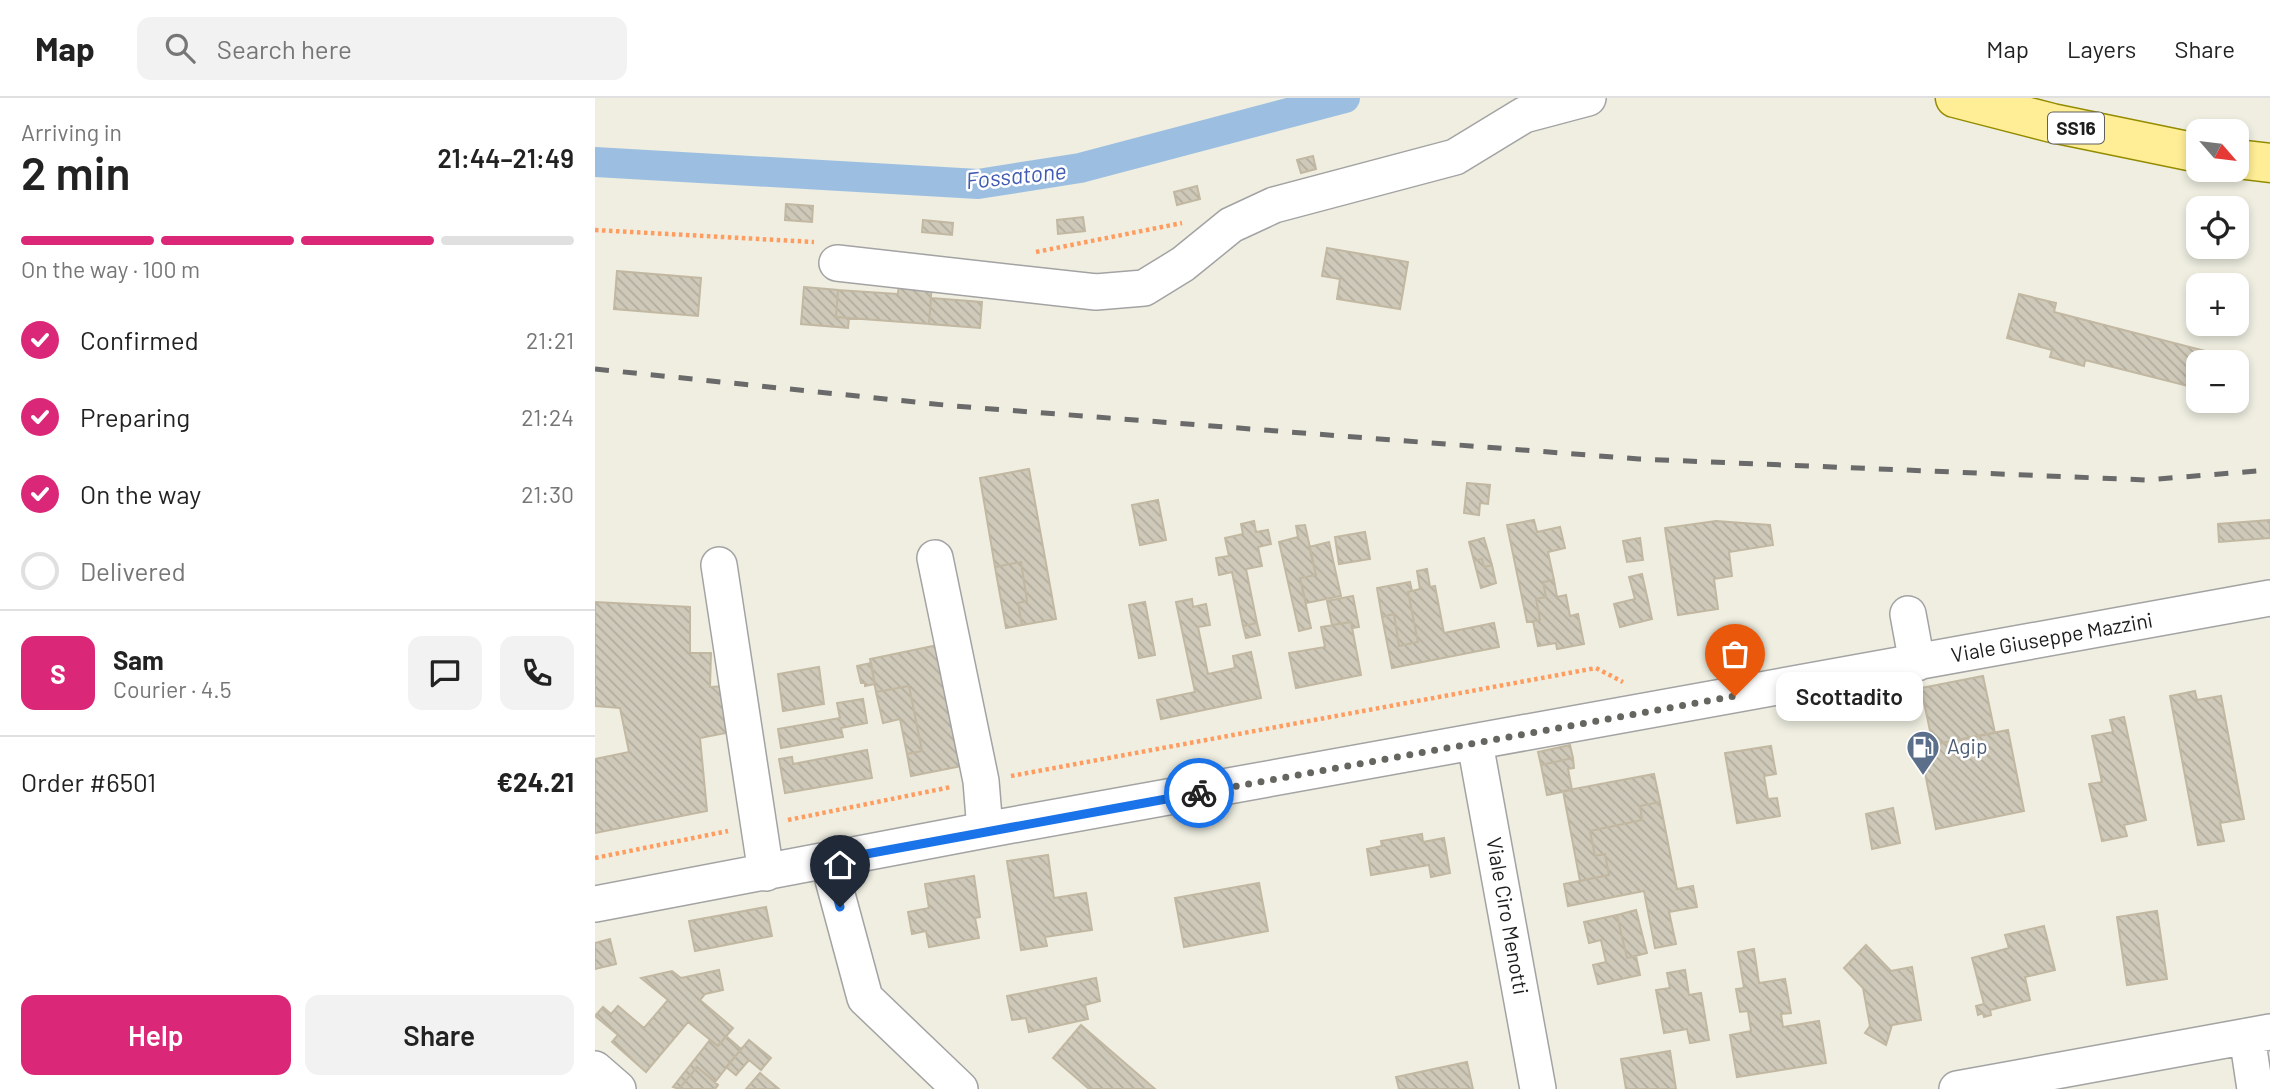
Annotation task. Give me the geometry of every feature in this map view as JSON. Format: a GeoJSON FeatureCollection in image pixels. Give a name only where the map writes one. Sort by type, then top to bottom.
{"type":"FeatureCollection","features":[{"type":"Feature","properties":{"kind":"main road","name":"SS16"},"geometry":{"type":"LineString","coordinates":[[1955,98],[2052,123],[2186,151]]}},
{"type":"Feature","properties":{"kind":"main road"},"geometry":{"type":"LineString","coordinates":[[2249,160],[2270,163]]}},
{"type":"Feature","properties":{"kind":"street"},"geometry":{"type":"LineString","coordinates":[[826,253],[1096,292],[1144,288],[1183,264],[1231,225],[1274,205],[1455,157],[1524,115],[1588,98]]}},
{"type":"Feature","properties":{"kind":"street"},"geometry":{"type":"LineString","coordinates":[[935,558],[981,781],[985,830]]}},
{"type":"Feature","properties":{"kind":"street"},"geometry":{"type":"LineString","coordinates":[[719,565],[766,873]]}},
{"type":"Feature","properties":{"kind":"street","name":"Viale Giuseppe Mazzini"},"geometry":{"type":"LineString","coordinates":[[595,904],[985,830],[2270,598]]}},
{"type":"Feature","properties":{"kind":"street"},"geometry":{"type":"LineString","coordinates":[[1908,614],[1917,663]]}},
{"type":"Feature","properties":{"kind":"street","name":"Viale Ciro Menotti"},"geometry":{"type":"LineString","coordinates":[[1475,743],[1538,1089]]}},
{"type":"Feature","properties":{"kind":"street"},"geometry":{"type":"LineString","coordinates":[[828,861],[865,998],[960,1089]]}},
{"type":"Feature","properties":{"kind":"street"},"geometry":{"type":"LineString","coordinates":[[1957,1089],[2259,1034],[2255,1089]]}},
{"type":"Feature","properties":{"kind":"street"},"geometry":{"type":"LineString","coordinates":[[595,1069],[618,1089]]}},
{"type":"Feature","properties":{"kind":"path"},"geometry":{"type":"LineString","coordinates":[[1022,254],[1194,221]]}},
{"type":"Feature","properties":{"kind":"path"},"geometry":{"type":"LineString","coordinates":[[595,230],[826,253]]}},
{"type":"Feature","properties":{"kind":"path"},"geometry":{"type":"LineString","coordinates":[[595,858],[981,781],[1596,668],[1627,685]]}},
{"type":"Feature","properties":{"kind":"building"},"geometry":{"type":"Polygon","coordinates":[[[1313,156],[1316,169],[1301,173],[1297,160],[1313,156]]]}},
{"type":"Feature","properties":{"kind":"building"},"geometry":{"type":"Polygon","coordinates":[[[1197,186],[1200,199],[1177,205],[1174,192],[1197,186]]]}},
{"type":"Feature","properties":{"kind":"building"},"geometry":{"type":"Polygon","coordinates":[[[786,204],[813,206],[812,222],[785,220],[786,204]]]}},
{"type":"Feature","properties":{"kind":"building"},"geometry":{"type":"Polygon","coordinates":[[[1083,217],[1085,231],[1058,234],[1057,220],[1083,217]]]}},
{"type":"Feature","properties":{"kind":"building"},"geometry":{"type":"Polygon","coordinates":[[[923,220],[953,223],[952,235],[922,232],[923,220]]]}},
{"type":"Feature","properties":{"kind":"building"},"geometry":{"type":"Polygon","coordinates":[[[1327,248],[1408,262],[1400,309],[1337,299],[1340,279],[1322,276],[1327,248]]]}},
{"type":"Feature","properties":{"kind":"building"},"geometry":{"type":"Polygon","coordinates":[[[617,271],[701,278],[698,316],[614,309],[617,271]]]}},
{"type":"Feature","properties":{"kind":"building"},"geometry":{"type":"Polygon","coordinates":[[[899,279],[932,282],[929,324],[836,317],[838,290],[898,294],[899,279]]]}},
{"type":"Feature","properties":{"kind":"building"},"geometry":{"type":"Polygon","coordinates":[[[804,287],[838,290],[836,317],[849,318],[848,328],[801,324],[804,287]]]}},
{"type":"Feature","properties":{"kind":"building"},"geometry":{"type":"Polygon","coordinates":[[[2019,294],[2056,303],[2054,312],[2201,350],[2186,350],[2186,385],[2085,360],[2084,366],[2050,357],[2052,350],[2007,338],[2019,294]]]}},
{"type":"Feature","properties":{"kind":"building"},"geometry":{"type":"Polygon","coordinates":[[[931,298],[982,302],[980,328],[929,324],[931,298]]]}},
{"type":"Feature","properties":{"kind":"building"},"geometry":{"type":"Polygon","coordinates":[[[1029,469],[1056,619],[1022,625],[1018,603],[1027,601],[1021,562],[995,567],[980,478],[1029,469]]]}},
{"type":"Feature","properties":{"kind":"building"},"geometry":{"type":"Polygon","coordinates":[[[1467,483],[1490,485],[1488,504],[1480,503],[1479,515],[1464,513],[1467,483]]]}},
{"type":"Feature","properties":{"kind":"building"},"geometry":{"type":"Polygon","coordinates":[[[1158,500],[1166,540],[1140,545],[1132,505],[1158,500]]]}},
{"type":"Feature","properties":{"kind":"building"},"geometry":{"type":"Polygon","coordinates":[[[1534,520],[1537,532],[1560,527],[1565,548],[1548,552],[1554,580],[1543,582],[1546,597],[1536,599],[1540,620],[1527,622],[1507,525],[1534,520]]]}},
{"type":"Feature","properties":{"kind":"building"},"geometry":{"type":"Polygon","coordinates":[[[2270,520],[2270,538],[2219,542],[2218,524],[2270,520]]]}},
{"type":"Feature","properties":{"kind":"building"},"geometry":{"type":"Polygon","coordinates":[[[1254,521],[1256,532],[1268,530],[1271,544],[1258,547],[1262,566],[1246,569],[1257,623],[1243,626],[1232,572],[1219,575],[1216,558],[1229,556],[1225,538],[1243,534],[1241,524],[1254,521]]]}},
{"type":"Feature","properties":{"kind":"building"},"geometry":{"type":"Polygon","coordinates":[[[1716,521],[1770,525],[1773,545],[1729,552],[1732,576],[1714,579],[1718,609],[1678,615],[1665,528],[1716,521]]]}},
{"type":"Feature","properties":{"kind":"building"},"geometry":{"type":"Polygon","coordinates":[[[1305,525],[1316,575],[1300,578],[1311,628],[1299,631],[1279,542],[1298,537],[1296,526],[1305,525]]]}},
{"type":"Feature","properties":{"kind":"building"},"geometry":{"type":"Polygon","coordinates":[[[1365,532],[1370,559],[1339,564],[1335,537],[1365,532]]]}},
{"type":"Feature","properties":{"kind":"building"},"geometry":{"type":"Polygon","coordinates":[[[1484,538],[1492,565],[1484,567],[1482,559],[1474,561],[1469,542],[1484,538]]]}},
{"type":"Feature","properties":{"kind":"building"},"geometry":{"type":"Polygon","coordinates":[[[1640,538],[1643,560],[1627,562],[1623,541],[1640,538]]]}},
{"type":"Feature","properties":{"kind":"building"},"geometry":{"type":"Polygon","coordinates":[[[1329,542],[1341,596],[1306,603],[1300,578],[1316,575],[1309,547],[1329,542]]]}},
{"type":"Feature","properties":{"kind":"building"},"geometry":{"type":"Polygon","coordinates":[[[1482,559],[1484,567],[1492,565],[1496,583],[1481,588],[1474,561],[1482,559]]]}},
{"type":"Feature","properties":{"kind":"building"},"geometry":{"type":"Polygon","coordinates":[[[1021,562],[1027,601],[1018,603],[1022,625],[1006,628],[995,567],[1021,562]]]}},
{"type":"Feature","properties":{"kind":"building"},"geometry":{"type":"Polygon","coordinates":[[[1427,569],[1430,587],[1435,586],[1444,633],[1494,623],[1499,647],[1392,668],[1382,617],[1394,614],[1399,646],[1418,642],[1408,592],[1420,589],[1417,571],[1427,569]]]}},
{"type":"Feature","properties":{"kind":"building"},"geometry":{"type":"Polygon","coordinates":[[[1642,574],[1652,619],[1620,627],[1614,604],[1635,599],[1629,577],[1642,574]]]}},
{"type":"Feature","properties":{"kind":"building"},"geometry":{"type":"Polygon","coordinates":[[[1554,580],[1557,597],[1566,595],[1570,616],[1578,614],[1584,644],[1557,649],[1556,643],[1538,646],[1533,621],[1540,620],[1536,599],[1546,597],[1543,582],[1554,580]]]}},
{"type":"Feature","properties":{"kind":"building"},"geometry":{"type":"Polygon","coordinates":[[[1410,582],[1412,591],[1408,592],[1418,642],[1399,646],[1394,614],[1382,617],[1377,588],[1410,582]]]}},
{"type":"Feature","properties":{"kind":"building"},"geometry":{"type":"Polygon","coordinates":[[[1353,596],[1359,627],[1352,628],[1351,622],[1332,625],[1327,601],[1353,596]]]}},
{"type":"Feature","properties":{"kind":"building"},"geometry":{"type":"Polygon","coordinates":[[[1192,599],[1193,607],[1206,604],[1210,625],[1198,627],[1208,674],[1235,668],[1233,656],[1251,652],[1261,698],[1161,719],[1157,700],[1195,692],[1176,602],[1192,599]]]}},
{"type":"Feature","properties":{"kind":"building"},"geometry":{"type":"Polygon","coordinates":[[[595,602],[690,607],[690,653],[711,653],[710,687],[724,686],[726,733],[700,738],[707,811],[595,833],[595,759],[629,752],[620,708],[595,706],[595,602]]]}},
{"type":"Feature","properties":{"kind":"building"},"geometry":{"type":"Polygon","coordinates":[[[1145,602],[1155,655],[1139,658],[1129,605],[1145,602]]]}},
{"type":"Feature","properties":{"kind":"building"},"geometry":{"type":"Polygon","coordinates":[[[1351,622],[1361,675],[1296,688],[1289,653],[1325,647],[1321,627],[1351,622]]]}},
{"type":"Feature","properties":{"kind":"building"},"geometry":{"type":"Polygon","coordinates":[[[1257,623],[1260,635],[1246,638],[1243,626],[1257,623]]]}},
{"type":"Feature","properties":{"kind":"building"},"geometry":{"type":"Polygon","coordinates":[[[938,645],[962,766],[911,776],[907,754],[922,751],[909,686],[876,692],[870,659],[938,645]]]}},
{"type":"Feature","properties":{"kind":"building"},"geometry":{"type":"Polygon","coordinates":[[[871,663],[875,684],[865,686],[865,683],[861,683],[857,666],[871,663]]]}},
{"type":"Feature","properties":{"kind":"building"},"geometry":{"type":"Polygon","coordinates":[[[819,667],[824,704],[783,711],[778,674],[819,667]]]}},
{"type":"Feature","properties":{"kind":"building"},"geometry":{"type":"Polygon","coordinates":[[[1983,676],[1995,733],[1933,745],[1921,688],[1983,676]]]}},
{"type":"Feature","properties":{"kind":"building"},"geometry":{"type":"Polygon","coordinates":[[[909,686],[922,751],[907,754],[900,719],[883,723],[876,692],[909,686]]]}},
{"type":"Feature","properties":{"kind":"building"},"geometry":{"type":"Polygon","coordinates":[[[2195,691],[2197,700],[2221,696],[2244,819],[2220,823],[2224,841],[2198,845],[2170,696],[2195,691]]]}},
{"type":"Feature","properties":{"kind":"building"},"geometry":{"type":"Polygon","coordinates":[[[863,699],[867,723],[841,728],[843,737],[781,748],[778,729],[840,718],[837,703],[863,699]]]}},
{"type":"Feature","properties":{"kind":"building"},"geometry":{"type":"Polygon","coordinates":[[[2124,717],[2146,820],[2124,825],[2127,836],[2102,841],[2089,784],[2102,782],[2092,736],[2113,732],[2110,720],[2124,717]]]}},
{"type":"Feature","properties":{"kind":"building"},"geometry":{"type":"Polygon","coordinates":[[[2008,730],[2024,811],[1936,829],[1920,747],[2008,730]]]}},
{"type":"Feature","properties":{"kind":"building"},"geometry":{"type":"Polygon","coordinates":[[[1570,745],[1573,758],[1541,765],[1538,752],[1570,745]]]}},
{"type":"Feature","properties":{"kind":"building"},"geometry":{"type":"Polygon","coordinates":[[[1771,746],[1776,774],[1764,776],[1768,799],[1777,798],[1780,816],[1737,823],[1725,753],[1771,746]]]}},
{"type":"Feature","properties":{"kind":"building"},"geometry":{"type":"Polygon","coordinates":[[[867,750],[872,778],[785,793],[779,759],[792,757],[793,764],[867,750]]]}},
{"type":"Feature","properties":{"kind":"building"},"geometry":{"type":"Polygon","coordinates":[[[1573,758],[1574,768],[1568,769],[1572,790],[1547,795],[1541,765],[1573,758]]]}},
{"type":"Feature","properties":{"kind":"building"},"geometry":{"type":"Polygon","coordinates":[[[1654,774],[1660,802],[1640,806],[1642,820],[1590,831],[1595,856],[1605,854],[1609,875],[1580,881],[1563,791],[1654,774]]]}},
{"type":"Feature","properties":{"kind":"building"},"geometry":{"type":"Polygon","coordinates":[[[1660,802],[1677,889],[1693,886],[1697,907],[1669,912],[1676,944],[1655,948],[1644,891],[1568,906],[1564,884],[1609,875],[1605,854],[1595,856],[1590,831],[1642,820],[1640,806],[1660,802]]]}},
{"type":"Feature","properties":{"kind":"building"},"geometry":{"type":"Polygon","coordinates":[[[1893,808],[1900,843],[1872,849],[1866,814],[1893,808]]]}},
{"type":"Feature","properties":{"kind":"building"},"geometry":{"type":"Polygon","coordinates":[[[1422,834],[1423,842],[1444,838],[1450,873],[1431,877],[1429,865],[1371,875],[1367,849],[1382,846],[1381,841],[1422,834]]]}},
{"type":"Feature","properties":{"kind":"building"},"geometry":{"type":"Polygon","coordinates":[[[1048,855],[1054,898],[1086,893],[1092,930],[1045,937],[1047,946],[1021,950],[1007,861],[1048,855]]]}},
{"type":"Feature","properties":{"kind":"building"},"geometry":{"type":"Polygon","coordinates":[[[974,876],[980,917],[975,918],[979,938],[929,947],[926,931],[912,934],[908,912],[929,908],[925,884],[974,876]]]}},
{"type":"Feature","properties":{"kind":"building"},"geometry":{"type":"Polygon","coordinates":[[[1259,883],[1268,931],[1184,947],[1175,898],[1259,883]]]}},
{"type":"Feature","properties":{"kind":"building"},"geometry":{"type":"Polygon","coordinates":[[[766,907],[772,936],[695,951],[689,921],[766,907]]]}},
{"type":"Feature","properties":{"kind":"building"},"geometry":{"type":"Polygon","coordinates":[[[1636,910],[1647,953],[1627,958],[1617,915],[1636,910]]]}},
{"type":"Feature","properties":{"kind":"building"},"geometry":{"type":"Polygon","coordinates":[[[2157,911],[2167,979],[2127,985],[2117,917],[2157,911]]]}},
{"type":"Feature","properties":{"kind":"building"},"geometry":{"type":"Polygon","coordinates":[[[1617,915],[1627,958],[1636,956],[1640,975],[1598,984],[1593,965],[1606,962],[1601,940],[1589,943],[1584,922],[1617,915]]]}},
{"type":"Feature","properties":{"kind":"building"},"geometry":{"type":"Polygon","coordinates":[[[2044,926],[2055,970],[2025,977],[2030,1000],[1990,1010],[1991,1015],[1978,1015],[1976,1006],[1984,1004],[1972,958],[2009,948],[2005,935],[2044,926]]]}},
{"type":"Feature","properties":{"kind":"building"},"geometry":{"type":"Polygon","coordinates":[[[610,939],[616,964],[595,969],[595,943],[610,939]]]}},
{"type":"Feature","properties":{"kind":"building"},"geometry":{"type":"Polygon","coordinates":[[[1866,945],[1891,971],[1912,967],[1921,1020],[1892,1025],[1886,1045],[1865,1033],[1870,1026],[1863,988],[1844,968],[1866,945]]]}},
{"type":"Feature","properties":{"kind":"building"},"geometry":{"type":"Polygon","coordinates":[[[1754,949],[1759,983],[1785,979],[1791,1013],[1781,1014],[1783,1027],[1819,1021],[1826,1063],[1737,1077],[1730,1035],[1751,1031],[1748,1011],[1740,1012],[1736,989],[1744,988],[1738,952],[1754,949]]]}},
{"type":"Feature","properties":{"kind":"building"},"geometry":{"type":"Polygon","coordinates":[[[719,970],[723,990],[705,994],[700,1000],[733,1028],[718,1046],[688,1022],[646,1072],[612,1042],[618,1035],[595,1016],[603,1007],[611,1014],[618,1006],[644,1028],[668,1000],[641,978],[672,971],[681,978],[719,970]]]}},
{"type":"Feature","properties":{"kind":"building"},"geometry":{"type":"Polygon","coordinates":[[[1685,970],[1689,995],[1701,993],[1709,1040],[1690,1043],[1687,1029],[1664,1033],[1656,990],[1670,988],[1667,973],[1685,970]]]}},
{"type":"Feature","properties":{"kind":"building"},"geometry":{"type":"Polygon","coordinates":[[[1096,978],[1100,1001],[1085,1005],[1088,1019],[1029,1032],[1026,1018],[1012,1020],[1007,996],[1096,978]]]}},
{"type":"Feature","properties":{"kind":"building"},"geometry":{"type":"Polygon","coordinates":[[[1081,1025],[1155,1089],[1089,1089],[1053,1058],[1081,1025]]]}},
{"type":"Feature","properties":{"kind":"building"},"geometry":{"type":"Polygon","coordinates":[[[726,1036],[741,1049],[715,1082],[697,1067],[679,1089],[673,1087],[710,1040],[718,1046],[726,1036]]]}},
{"type":"Feature","properties":{"kind":"building"},"geometry":{"type":"Polygon","coordinates":[[[749,1040],[771,1058],[761,1070],[749,1060],[736,1075],[726,1067],[749,1040]]]}},
{"type":"Feature","properties":{"kind":"building"},"geometry":{"type":"Polygon","coordinates":[[[1670,1051],[1676,1089],[1626,1089],[1621,1059],[1670,1051]]]}},
{"type":"Feature","properties":{"kind":"building"},"geometry":{"type":"Polygon","coordinates":[[[1467,1062],[1473,1089],[1399,1089],[1396,1077],[1467,1062]]]}},
{"type":"Feature","properties":{"kind":"building"},"geometry":{"type":"Polygon","coordinates":[[[697,1067],[718,1085],[715,1089],[679,1089],[697,1067]]]}},
{"type":"Feature","properties":{"kind":"building"},"geometry":{"type":"Polygon","coordinates":[[[760,1073],[779,1089],[746,1089],[760,1073]]]}},
{"type":"Feature","properties":{"kind":"waterway","name":"Fossatone"},"geometry":{"type":"LineString","coordinates":[[595,162],[978,184],[1080,168],[1345,98]]}},
{"type":"Feature","properties":{"kind":"railway"},"geometry":{"type":"LineString","coordinates":[[595,369],[954,406],[1639,459],[2146,480],[2270,470]]}},
{"type":"Feature","properties":{"kind":"way so far"},"geometry":{"type":"LineString","coordinates":[[1199,793],[1735,696]]}},
{"type":"Feature","properties":{"kind":"place","name":"Scottadito"},"geometry":{"type":"Point","coordinates":[1735,696]}},
{"type":"Feature","properties":{"kind":"place","name":"Agip"},"geometry":{"type":"Point","coordinates":[1923,777]}},
{"type":"Feature","properties":{"kind":"route"},"geometry":{"type":"LineString","coordinates":[[840,907],[828,861],[985,830],[1199,793]]}}]}
